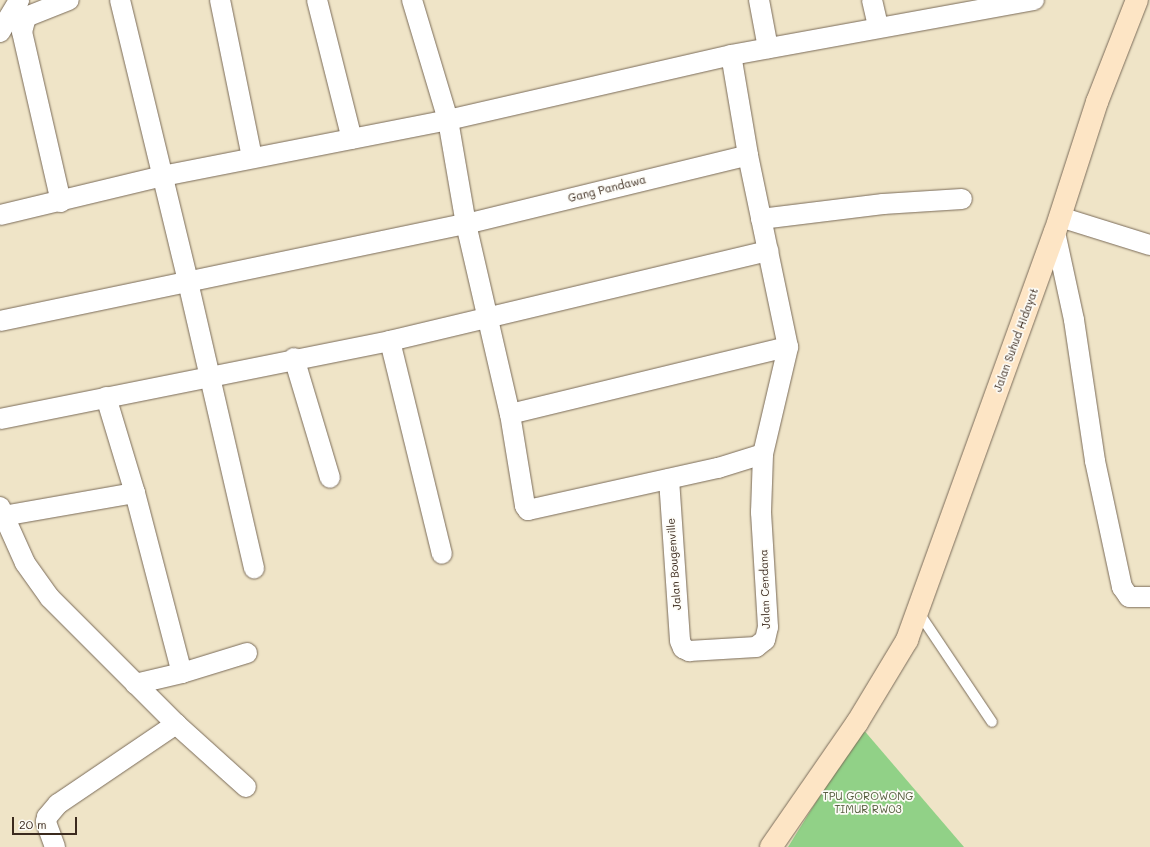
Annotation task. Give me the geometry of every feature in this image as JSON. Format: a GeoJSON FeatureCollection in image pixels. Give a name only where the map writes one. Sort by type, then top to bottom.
{"type":"FeatureCollection","features":[{"type":"Feature","properties":{"kind":"street"},"geometry":{"type":"LineString","coordinates":[[0,32],[19,0]]}},
{"type":"Feature","properties":{"kind":"street"},"geometry":{"type":"LineString","coordinates":[[61,202],[22,32],[26,17],[69,0]]}},
{"type":"Feature","properties":{"kind":"street"},"geometry":{"type":"LineString","coordinates":[[120,0],[163,176],[254,568]]}},
{"type":"Feature","properties":{"kind":"street"},"geometry":{"type":"LineString","coordinates":[[220,0],[252,157]]}},
{"type":"Feature","properties":{"kind":"street"},"geometry":{"type":"LineString","coordinates":[[318,0],[352,139]]}},
{"type":"Feature","properties":{"kind":"street"},"geometry":{"type":"LineString","coordinates":[[412,0],[448,120],[466,224],[486,318],[510,414],[525,506],[528,510],[669,479],[763,454]]}},
{"type":"Feature","properties":{"kind":"street"},"geometry":{"type":"LineString","coordinates":[[759,0],[768,48]]}},
{"type":"Feature","properties":{"kind":"street"},"geometry":{"type":"LineString","coordinates":[[872,0],[878,26]]}},
{"type":"Feature","properties":{"kind":"street"},"geometry":{"type":"LineString","coordinates":[[0,215],[61,202],[163,176],[252,157],[448,120],[731,55],[878,26],[1034,0]]}},
{"type":"Feature","properties":{"kind":"street","name":"Jalan Suhud Hidayat"},"geometry":{"type":"LineString","coordinates":[[772,847],[857,723],[886,677],[919,613],[1058,224],[1098,102],[1138,0]]}},
{"type":"Feature","properties":{"kind":"street"},"geometry":{"type":"LineString","coordinates":[[510,414],[788,347],[748,155],[731,55]]}},
{"type":"Feature","properties":{"kind":"street","name":"Gang Pandawa"},"geometry":{"type":"LineString","coordinates":[[0,321],[466,224],[748,155]]}},
{"type":"Feature","properties":{"kind":"street"},"geometry":{"type":"LineString","coordinates":[[762,219],[883,204],[962,199]]}},
{"type":"Feature","properties":{"kind":"street"},"geometry":{"type":"LineString","coordinates":[[1150,245],[1058,224],[1095,461],[1122,587],[1129,598],[1150,596]]}},
{"type":"Feature","properties":{"kind":"street"},"geometry":{"type":"LineString","coordinates":[[0,419],[294,358],[390,341],[768,251]]}},
{"type":"Feature","properties":{"kind":"street"},"geometry":{"type":"LineString","coordinates":[[390,341],[442,554]]}},
{"type":"Feature","properties":{"kind":"street","name":"Jalan Cendana"},"geometry":{"type":"LineString","coordinates":[[683,648],[689,651],[756,647],[765,640],[768,627],[761,512],[763,454],[788,347]]}},
{"type":"Feature","properties":{"kind":"street"},"geometry":{"type":"LineString","coordinates":[[294,358],[330,478]]}},
{"type":"Feature","properties":{"kind":"street"},"geometry":{"type":"LineString","coordinates":[[106,397],[135,493],[182,673]]}},
{"type":"Feature","properties":{"kind":"street","name":"Jalan Bougenville"},"geometry":{"type":"LineString","coordinates":[[669,479],[680,641],[683,648]]}},
{"type":"Feature","properties":{"kind":"street"},"geometry":{"type":"LineString","coordinates":[[135,493],[1,512],[25,563],[50,598],[176,724],[246,787]]}},
{"type":"Feature","properties":{"kind":"street"},"geometry":{"type":"LineString","coordinates":[[135,684],[182,673],[247,653]]}},
{"type":"Feature","properties":{"kind":"street"},"geometry":{"type":"LineString","coordinates":[[55,847],[46,822],[47,817],[58,804],[176,724]]}},
{"type":"Feature","properties":{"kind":"lane"},"geometry":{"type":"LineString","coordinates":[[919,613],[992,722]]}},
{"type":"Feature","properties":{"kind":"green space","name":"TPU GOROWONG TIMUR RW03"},"geometry":{"type":"Polygon","coordinates":[[[862,728],[964,847],[788,847],[862,728]]]}}]}
